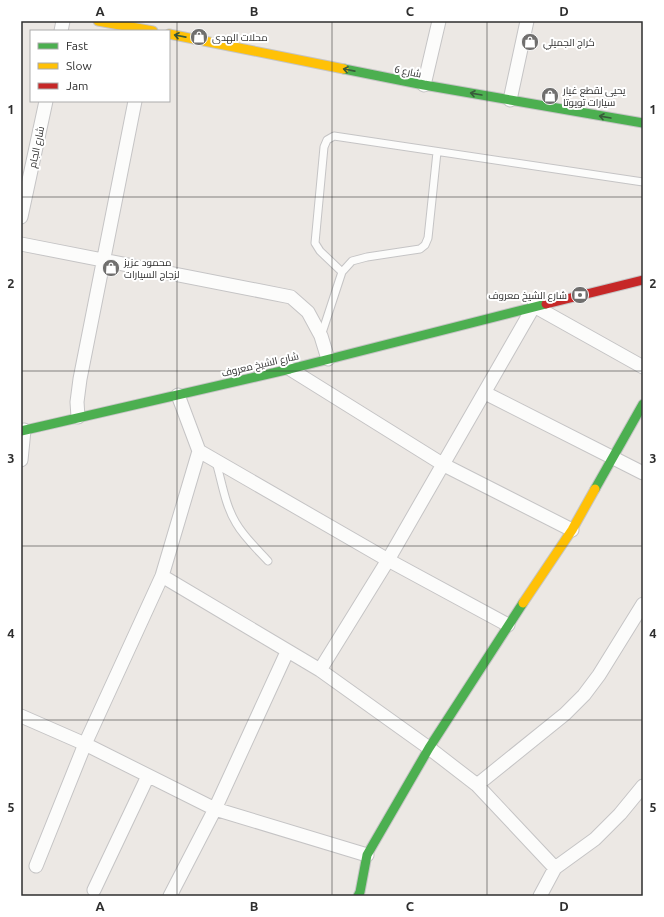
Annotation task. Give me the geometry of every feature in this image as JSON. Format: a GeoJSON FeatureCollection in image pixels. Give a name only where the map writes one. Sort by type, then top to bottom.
{"type":"FeatureCollection","features":[{"type":"Feature","properties":{"kind":"street"},"geometry":{"type":"LineString","coordinates":[[98,21],[151,28]]}},
{"type":"Feature","properties":{"kind":"street"},"geometry":{"type":"LineString","coordinates":[[424,85],[439,21]]}},
{"type":"Feature","properties":{"kind":"street"},"geometry":{"type":"LineString","coordinates":[[510,100],[527,21]]}},
{"type":"Feature","properties":{"kind":"street","name":"شارع 6"},"geometry":{"type":"LineString","coordinates":[[170,34],[424,85],[643,123]]}},
{"type":"Feature","properties":{"kind":"street","name":"شارع الجام"},"geometry":{"type":"LineString","coordinates":[[21,217],[46,102]]}},
{"type":"Feature","properties":{"kind":"street"},"geometry":{"type":"LineString","coordinates":[[78,417],[77,402],[80,379],[135,102]]}},
{"type":"Feature","properties":{"kind":"street"},"geometry":{"type":"LineString","coordinates":[[21,244],[291,297],[308,312],[321,336],[328,359]]}},
{"type":"Feature","properties":{"kind":"street","name":"شارع الشيخ معروف"},"geometry":{"type":"LineString","coordinates":[[22,430],[290,369],[534,306],[643,280]]}},
{"type":"Feature","properties":{"kind":"street"},"geometry":{"type":"LineString","coordinates":[[320,670],[388,560],[444,465],[534,306],[643,367]]}},
{"type":"Feature","properties":{"kind":"street"},"geometry":{"type":"LineString","coordinates":[[290,369],[444,465],[572,530]]}},
{"type":"Feature","properties":{"kind":"street"},"geometry":{"type":"LineString","coordinates":[[485,393],[643,473]]}},
{"type":"Feature","properties":{"kind":"street"},"geometry":{"type":"LineString","coordinates":[[36,866],[85,744],[162,576],[199,451],[178,395]]}},
{"type":"Feature","properties":{"kind":"street"},"geometry":{"type":"LineString","coordinates":[[362,895],[368,855],[429,748],[508,625],[572,530],[643,404]]}},
{"type":"Feature","properties":{"kind":"street"},"geometry":{"type":"LineString","coordinates":[[21,460],[22,430]]}},
{"type":"Feature","properties":{"kind":"street"},"geometry":{"type":"LineString","coordinates":[[199,451],[388,560],[508,625]]}},
{"type":"Feature","properties":{"kind":"street"},"geometry":{"type":"LineString","coordinates":[[162,576],[287,652],[320,670],[429,748],[477,785],[554,868]]}},
{"type":"Feature","properties":{"kind":"street"},"geometry":{"type":"LineString","coordinates":[[477,785],[565,714],[584,695],[643,604]]}},
{"type":"Feature","properties":{"kind":"street"},"geometry":{"type":"LineString","coordinates":[[170,896],[215,809],[287,652]]}},
{"type":"Feature","properties":{"kind":"street"},"geometry":{"type":"LineString","coordinates":[[21,716],[85,744],[215,809],[368,855]]}},
{"type":"Feature","properties":{"kind":"street"},"geometry":{"type":"LineString","coordinates":[[94,890],[148,776]]}},
{"type":"Feature","properties":{"kind":"street"},"geometry":{"type":"LineString","coordinates":[[540,896],[554,868],[595,839],[620,814],[643,786]]}},
{"type":"Feature","properties":{"kind":"lane"},"geometry":{"type":"LineString","coordinates":[[342,272],[320,251],[315,244],[324,147],[327,140],[334,136],[643,182]]}},
{"type":"Feature","properties":{"kind":"lane"},"geometry":{"type":"LineString","coordinates":[[321,336],[342,272],[352,261],[367,257],[420,249],[425,245],[428,238],[437,152]]}},
{"type":"Feature","properties":{"kind":"lane"},"geometry":{"type":"LineString","coordinates":[[216,461],[230,512],[244,535],[268,561]]}},
{"type":"Feature","properties":{"kind":"traffic: fast"},"geometry":{"type":"LineString","coordinates":[[344,69],[424,85],[643,123]]}},
{"type":"Feature","properties":{"kind":"traffic: fast"},"geometry":{"type":"LineString","coordinates":[[21,431],[290,369],[546,304]]}},
{"type":"Feature","properties":{"kind":"traffic: fast"},"geometry":{"type":"LineString","coordinates":[[595,489],[643,404]]}},
{"type":"Feature","properties":{"kind":"traffic: fast"},"geometry":{"type":"LineString","coordinates":[[358,896],[367,855],[429,748],[523,603]]}},
{"type":"Feature","properties":{"kind":"traffic: slow"},"geometry":{"type":"LineString","coordinates":[[98,21],[148,30]]}},
{"type":"Feature","properties":{"kind":"traffic: slow"},"geometry":{"type":"LineString","coordinates":[[170,34],[344,69]]}},
{"type":"Feature","properties":{"kind":"traffic: slow"},"geometry":{"type":"LineString","coordinates":[[523,603],[572,530],[595,489]]}},
{"type":"Feature","properties":{"kind":"traffic: jam"},"geometry":{"type":"LineString","coordinates":[[546,304],[643,280]]}},
{"type":"Feature","properties":{"kind":"place","name":"محلات الهدى"},"geometry":{"type":"Point","coordinates":[199,37]}},
{"type":"Feature","properties":{"kind":"place","name":"كراج الجميلي"},"geometry":{"type":"Point","coordinates":[530,42]}},
{"type":"Feature","properties":{"kind":"place","name":"يحيى لقطع غيار سيارات تويوتا"},"geometry":{"type":"Point","coordinates":[550,96]}},
{"type":"Feature","properties":{"kind":"place","name":"محمود عزيز لزجاج السيارات"},"geometry":{"type":"Point","coordinates":[111,268]}},
{"type":"Feature","properties":{"kind":"place","name":"شارع الشيخ معروف"},"geometry":{"type":"Point","coordinates":[580,295]}}]}
